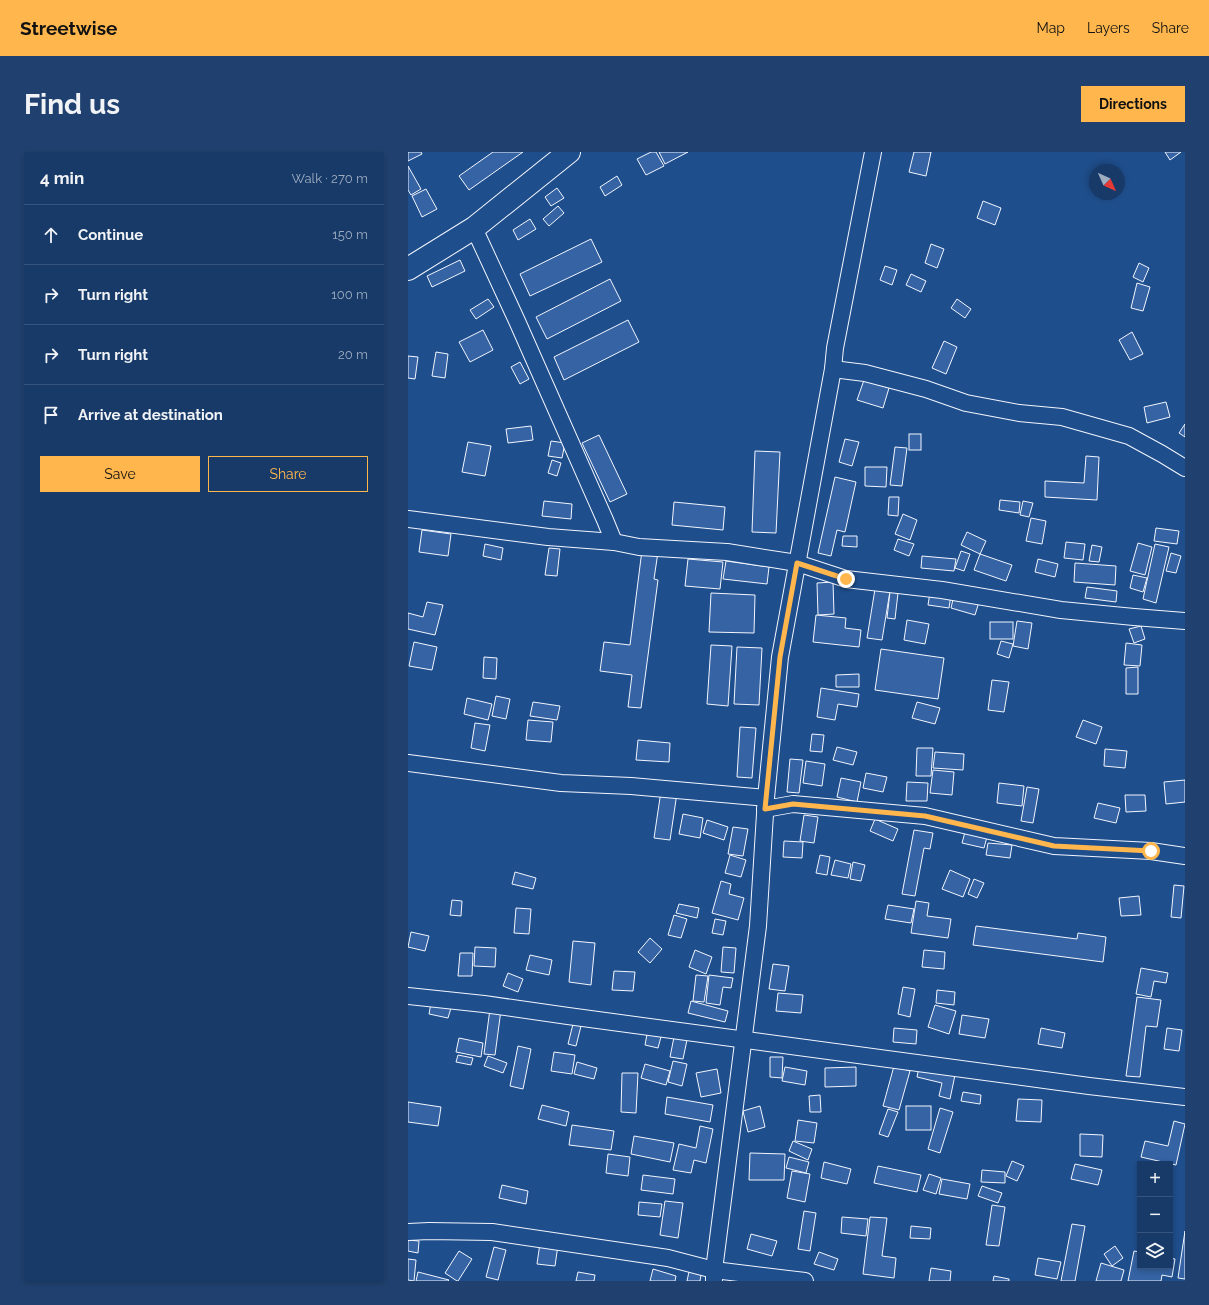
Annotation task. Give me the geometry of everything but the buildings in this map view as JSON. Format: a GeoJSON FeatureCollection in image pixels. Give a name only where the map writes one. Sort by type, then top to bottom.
{"type":"FeatureCollection","features":[{"type":"Feature","properties":{"kind":"street"},"geometry":{"type":"LineString","coordinates":[[408,269],[474,228],[569,152]]}},
{"type":"Feature","properties":{"kind":"street"},"geometry":{"type":"LineString","coordinates":[[714,1275],[758,926],[766,804],[780,657],[833,368],[835,348],[873,152]]}},
{"type":"Feature","properties":{"kind":"street"},"geometry":{"type":"LineString","coordinates":[[474,228],[530,349],[614,542]]}},
{"type":"Feature","properties":{"kind":"street"},"geometry":{"type":"LineString","coordinates":[[833,368],[918,387],[966,403],[1019,413],[1062,417],[1122,434],[1129,436],[1185,468]]}},
{"type":"Feature","properties":{"kind":"street"},"geometry":{"type":"LineString","coordinates":[[408,519],[548,537],[614,542],[640,546],[727,552],[797,563],[846,579],[942,590],[1061,610],[1185,620]]}},
{"type":"Feature","properties":{"kind":"street"},"geometry":{"type":"LineString","coordinates":[[408,763],[561,783],[631,786],[766,804],[793,804],[925,816],[1054,846],[1151,851],[1185,856]]}},
{"type":"Feature","properties":{"kind":"street"},"geometry":{"type":"LineString","coordinates":[[408,996],[484,1004],[1089,1086],[1185,1097]]}},
{"type":"Feature","properties":{"kind":"street"},"geometry":{"type":"LineString","coordinates":[[408,1232],[492,1232],[668,1258],[714,1275],[805,1281]]}},
{"type":"Feature","properties":{"kind":"route"},"geometry":{"type":"LineString","coordinates":[[846,579],[797,563],[780,657],[765,809],[793,804],[925,816],[1054,846],[1151,851]]}}]}
